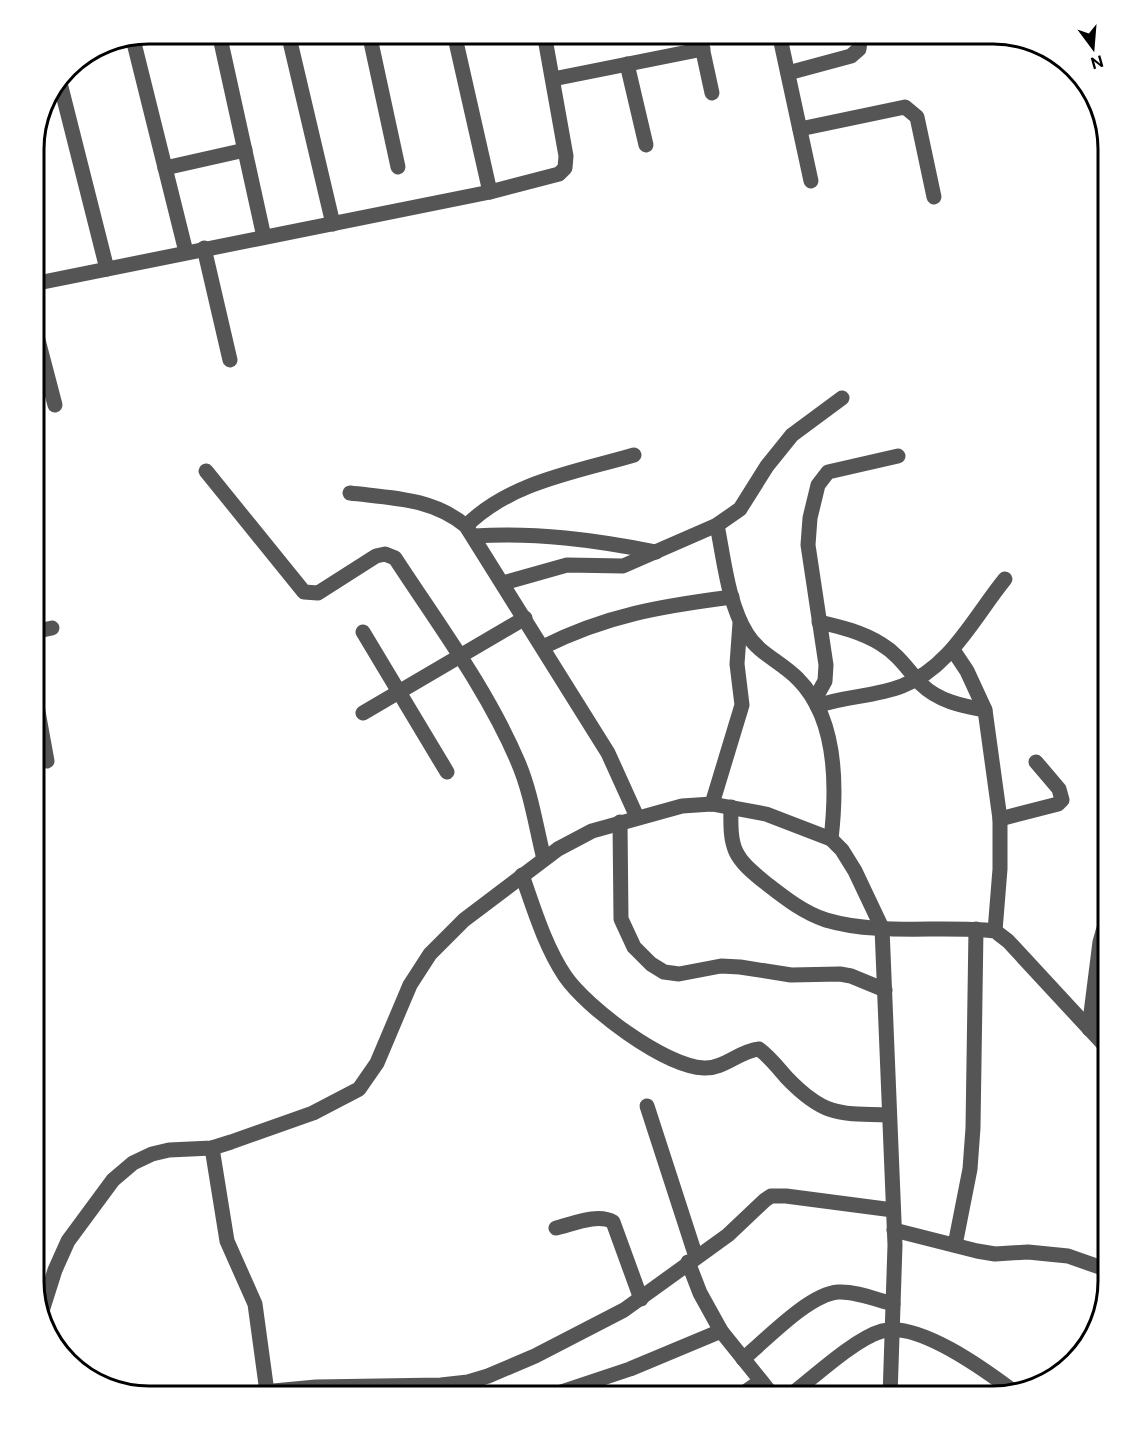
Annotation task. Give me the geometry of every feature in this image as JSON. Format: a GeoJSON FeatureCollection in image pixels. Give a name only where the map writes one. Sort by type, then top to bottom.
{"type":"FeatureCollection","features":[{"type":"Feature","properties":{"kind":"street"},"geometry":{"type":"LineString","coordinates":[[221,44],[264,237]]}},
{"type":"Feature","properties":{"kind":"street"},"geometry":{"type":"LineString","coordinates":[[291,44],[333,224]]}},
{"type":"Feature","properties":{"kind":"street"},"geometry":{"type":"LineString","coordinates":[[371,44],[398,167]]}},
{"type":"Feature","properties":{"kind":"street"},"geometry":{"type":"LineString","coordinates":[[456,44],[490,192]]}},
{"type":"Feature","properties":{"kind":"street"},"geometry":{"type":"LineString","coordinates":[[44,282],[490,192],[559,174],[565,168],[566,156],[546,44]]}},
{"type":"Feature","properties":{"kind":"street"},"geometry":{"type":"LineString","coordinates":[[702,44],[712,93]]}},
{"type":"Feature","properties":{"kind":"street"},"geometry":{"type":"LineString","coordinates":[[781,44],[811,181]]}},
{"type":"Feature","properties":{"kind":"street"},"geometry":{"type":"LineString","coordinates":[[788,73],[851,56],[859,49],[860,44]]}},
{"type":"Feature","properties":{"kind":"street"},"geometry":{"type":"LineString","coordinates":[[135,45],[186,252]]}},
{"type":"Feature","properties":{"kind":"street"},"geometry":{"type":"LineString","coordinates":[[553,79],[703,49]]}},
{"type":"Feature","properties":{"kind":"street"},"geometry":{"type":"LineString","coordinates":[[627,64],[645,145]]}},
{"type":"Feature","properties":{"kind":"street"},"geometry":{"type":"LineString","coordinates":[[62,89],[106,269]]}},
{"type":"Feature","properties":{"kind":"street"},"geometry":{"type":"LineString","coordinates":[[800,129],[905,107],[917,117],[934,196]]}},
{"type":"Feature","properties":{"kind":"street"},"geometry":{"type":"LineString","coordinates":[[165,168],[245,150]]}},
{"type":"Feature","properties":{"kind":"street"},"geometry":{"type":"LineString","coordinates":[[204,248],[230,360]]}},
{"type":"Feature","properties":{"kind":"street"},"geometry":{"type":"LineString","coordinates":[[44,363],[55,405]]}},
{"type":"Feature","properties":{"kind":"street"},"geometry":{"type":"LineString","coordinates":[[503,583],[567,565],[623,566],[717,525],[740,509],[767,466],[792,435],[842,398]]}},
{"type":"Feature","properties":{"kind":"street"},"geometry":{"type":"LineString","coordinates":[[470,531],[483,509],[510,494],[634,455]]}},
{"type":"Feature","properties":{"kind":"street"},"geometry":{"type":"LineString","coordinates":[[816,703],[825,681],[826,664],[808,544],[810,518],[818,485],[828,472],[897,456]]}},
{"type":"Feature","properties":{"kind":"street"},"geometry":{"type":"LineString","coordinates":[[206,471],[304,592],[318,593],[375,556],[385,554],[394,558],[460,657],[502,729],[519,764],[544,859]]}},
{"type":"Feature","properties":{"kind":"street"},"geometry":{"type":"LineString","coordinates":[[350,493],[418,501],[442,509],[470,531],[608,753],[637,817]]}},
{"type":"Feature","properties":{"kind":"street"},"geometry":{"type":"LineString","coordinates":[[717,525],[732,597],[740,623],[760,649],[792,673],[816,703],[828,737],[834,783],[831,839]]}},
{"type":"Feature","properties":{"kind":"street"},"geometry":{"type":"LineString","coordinates":[[470,531],[541,534],[597,540],[656,552]]}},
{"type":"Feature","properties":{"kind":"street"},"geometry":{"type":"LineString","coordinates":[[816,703],[876,694],[917,679],[953,650],[1005,579]]}},
{"type":"Feature","properties":{"kind":"street"},"geometry":{"type":"LineString","coordinates":[[543,647],[597,622],[677,604],[732,597]]}},
{"type":"Feature","properties":{"kind":"street"},"geometry":{"type":"LineString","coordinates":[[363,713],[525,618]]}},
{"type":"Feature","properties":{"kind":"street"},"geometry":{"type":"LineString","coordinates":[[819,622],[866,635],[883,645],[917,679],[942,699],[985,710]]}},
{"type":"Feature","properties":{"kind":"street"},"geometry":{"type":"LineString","coordinates":[[712,804],[742,705],[737,664],[740,623]]}},
{"type":"Feature","properties":{"kind":"street"},"geometry":{"type":"LineString","coordinates":[[44,630],[52,628]]}},
{"type":"Feature","properties":{"kind":"street"},"geometry":{"type":"LineString","coordinates":[[363,632],[447,772]]}},
{"type":"Feature","properties":{"kind":"street"},"geometry":{"type":"LineString","coordinates":[[953,650],[975,686],[985,710],[1000,819],[1000,869],[995,931]]}},
{"type":"Feature","properties":{"kind":"street"},"geometry":{"type":"LineString","coordinates":[[44,744],[47,761]]}},
{"type":"Feature","properties":{"kind":"street"},"geometry":{"type":"LineString","coordinates":[[1000,819],[1058,804],[1062,800],[1059,789],[1036,762]]}},
{"type":"Feature","properties":{"kind":"street"},"geometry":{"type":"LineString","coordinates":[[45,1301],[55,1270],[68,1241],[113,1180],[133,1163],[152,1154],[169,1150],[212,1148],[313,1113],[359,1089],[377,1063],[410,985],[430,954],[464,920],[544,859],[592,831],[682,806],[712,804],[766,814],[831,839],[842,850],[855,871],[882,928],[894,1230],[890,1386]]}},
{"type":"Feature","properties":{"kind":"street"},"geometry":{"type":"LineString","coordinates":[[731,807],[730,839],[734,851],[757,876],[808,913],[827,920],[882,928],[995,931],[1008,941],[1098,1038]]}},
{"type":"Feature","properties":{"kind":"street"},"geometry":{"type":"LineString","coordinates":[[620,822],[621,920],[634,947],[664,972],[679,974],[730,966],[800,975],[840,974],[850,975],[885,990]]}},
{"type":"Feature","properties":{"kind":"street"},"geometry":{"type":"LineString","coordinates":[[522,875],[549,947],[566,976],[580,993],[621,1027],[662,1056],[687,1065],[716,1068],[750,1050],[759,1049],[809,1100],[826,1109],[846,1114],[889,1115]]}},
{"type":"Feature","properties":{"kind":"street"},"geometry":{"type":"LineString","coordinates":[[955,1245],[970,1169],[973,1128],[976,929]]}},
{"type":"Feature","properties":{"kind":"street"},"geometry":{"type":"LineString","coordinates":[[1089,1029],[1098,958]]}},
{"type":"Feature","properties":{"kind":"street"},"geometry":{"type":"LineString","coordinates":[[647,1106],[700,1293],[721,1331],[765,1386]]}},
{"type":"Feature","properties":{"kind":"street"},"geometry":{"type":"LineString","coordinates":[[212,1148],[227,1241],[255,1304],[266,1386]]}},
{"type":"Feature","properties":{"kind":"street"},"geometry":{"type":"LineString","coordinates":[[418,1386],[468,1382],[535,1356],[641,1299],[728,1234],[771,1196],[893,1210]]}},
{"type":"Feature","properties":{"kind":"street"},"geometry":{"type":"LineString","coordinates":[[556,1228],[596,1219],[607,1218],[613,1222],[641,1299]]}},
{"type":"Feature","properties":{"kind":"street"},"geometry":{"type":"LineString","coordinates":[[894,1230],[995,1254],[1028,1252],[1068,1256],[1098,1266]]}},
{"type":"Feature","properties":{"kind":"street"},"geometry":{"type":"LineString","coordinates":[[743,1359],[810,1304],[824,1296],[845,1292],[893,1304]]}},
{"type":"Feature","properties":{"kind":"street"},"geometry":{"type":"LineString","coordinates":[[803,1386],[865,1339],[892,1329],[951,1349],[974,1361],[1006,1386]]}},
{"type":"Feature","properties":{"kind":"street"},"geometry":{"type":"LineString","coordinates":[[579,1386],[630,1369],[721,1331]]}},
{"type":"Feature","properties":{"kind":"street"},"geometry":{"type":"LineString","coordinates":[[754,1386],[761,1381]]}}]}
